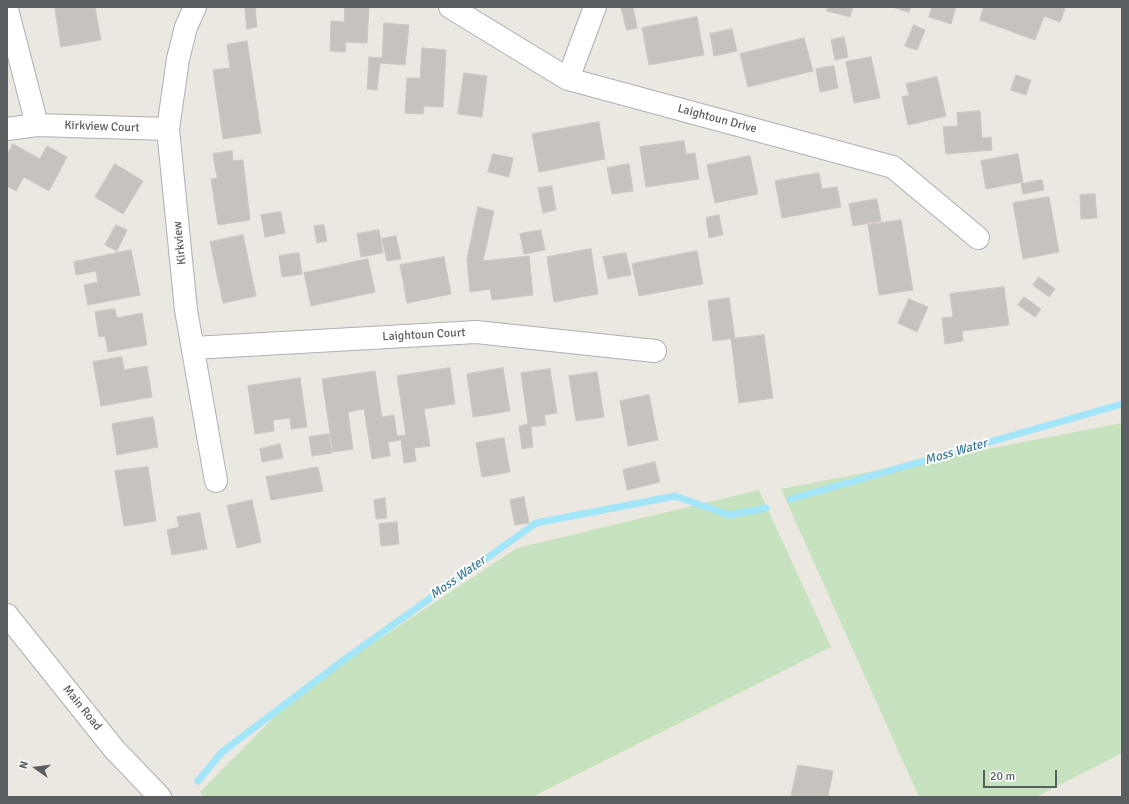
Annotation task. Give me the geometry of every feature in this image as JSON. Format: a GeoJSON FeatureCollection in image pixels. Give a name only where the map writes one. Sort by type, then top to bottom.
{"type":"FeatureCollection","features":[{"type":"Feature","properties":{"kind":"street","name":"Kirkview"},"geometry":{"type":"LineString","coordinates":[[195,7],[186,27],[178,59],[168,129],[186,310],[216,481]]}},
{"type":"Feature","properties":{"kind":"street","name":"Laightoun Drive"},"geometry":{"type":"LineString","coordinates":[[450,7],[568,79],[892,167],[978,238]]}},
{"type":"Feature","properties":{"kind":"street"},"geometry":{"type":"LineString","coordinates":[[568,79],[595,7]]}},
{"type":"Feature","properties":{"kind":"street"},"geometry":{"type":"LineString","coordinates":[[7,9],[37,125]]}},
{"type":"Feature","properties":{"kind":"street","name":"Kirkview Court"},"geometry":{"type":"LineString","coordinates":[[7,129],[37,125],[168,129]]}},
{"type":"Feature","properties":{"kind":"street","name":"Laightoun Court"},"geometry":{"type":"LineString","coordinates":[[193,348],[476,332],[655,351]]}},
{"type":"Feature","properties":{"kind":"street","name":"Main Road"},"geometry":{"type":"LineString","coordinates":[[7,615],[114,749],[158,797]]}},
{"type":"Feature","properties":{"kind":"green space"},"geometry":{"type":"Polygon","coordinates":[[[1122,423],[1122,753],[1036,797],[919,797],[781,489],[1122,423]]]}},
{"type":"Feature","properties":{"kind":"green space"},"geometry":{"type":"Polygon","coordinates":[[[759,490],[831,647],[532,797],[204,797],[200,792],[299,692],[517,548],[759,490]]]}},
{"type":"Feature","properties":{"kind":"building"},"geometry":{"type":"Polygon","coordinates":[[[55,7],[95,7],[101,40],[61,47],[55,7]]]}},
{"type":"Feature","properties":{"kind":"building"},"geometry":{"type":"Polygon","coordinates":[[[245,7],[255,7],[257,27],[247,29],[245,7]]]}},
{"type":"Feature","properties":{"kind":"building"},"geometry":{"type":"Polygon","coordinates":[[[345,7],[369,7],[367,43],[346,42],[345,52],[330,51],[331,21],[344,22],[345,7]]]}},
{"type":"Feature","properties":{"kind":"building"},"geometry":{"type":"Polygon","coordinates":[[[621,7],[633,7],[637,28],[627,30],[621,7]]]}},
{"type":"Feature","properties":{"kind":"building"},"geometry":{"type":"Polygon","coordinates":[[[828,7],[853,7],[850,17],[827,11],[828,7]]]}},
{"type":"Feature","properties":{"kind":"building"},"geometry":{"type":"Polygon","coordinates":[[[893,7],[911,7],[909,12],[893,7]]]}},
{"type":"Feature","properties":{"kind":"building"},"geometry":{"type":"Polygon","coordinates":[[[932,7],[956,7],[951,24],[929,17],[932,7]]]}},
{"type":"Feature","properties":{"kind":"building"},"geometry":{"type":"Polygon","coordinates":[[[984,7],[1061,7],[1065,9],[1060,22],[1044,16],[1035,40],[980,20],[984,7]]]}},
{"type":"Feature","properties":{"kind":"building"},"geometry":{"type":"Polygon","coordinates":[[[697,17],[704,55],[649,65],[642,28],[697,17]]]}},
{"type":"Feature","properties":{"kind":"building"},"geometry":{"type":"Polygon","coordinates":[[[384,23],[409,25],[405,65],[380,63],[377,90],[367,89],[369,57],[382,58],[384,23]]]}},
{"type":"Feature","properties":{"kind":"building"},"geometry":{"type":"Polygon","coordinates":[[[914,25],[925,30],[917,50],[905,46],[914,25]]]}},
{"type":"Feature","properties":{"kind":"building"},"geometry":{"type":"Polygon","coordinates":[[[732,29],[737,51],[714,56],[710,34],[732,29]]]}},
{"type":"Feature","properties":{"kind":"building"},"geometry":{"type":"Polygon","coordinates":[[[844,37],[848,57],[835,60],[831,40],[844,37]]]}},
{"type":"Feature","properties":{"kind":"building"},"geometry":{"type":"Polygon","coordinates":[[[804,38],[813,71],[748,87],[740,54],[804,38]]]}},
{"type":"Feature","properties":{"kind":"building"},"geometry":{"type":"Polygon","coordinates":[[[247,41],[261,133],[223,139],[213,70],[230,68],[227,45],[247,41]]]}},
{"type":"Feature","properties":{"kind":"building"},"geometry":{"type":"Polygon","coordinates":[[[422,48],[446,50],[443,107],[424,106],[423,114],[405,113],[407,78],[420,78],[422,48]]]}},
{"type":"Feature","properties":{"kind":"building"},"geometry":{"type":"Polygon","coordinates":[[[871,57],[880,98],[854,103],[846,62],[871,57]]]}},
{"type":"Feature","properties":{"kind":"building"},"geometry":{"type":"Polygon","coordinates":[[[834,66],[838,88],[820,92],[816,69],[834,66]]]}},
{"type":"Feature","properties":{"kind":"building"},"geometry":{"type":"Polygon","coordinates":[[[464,73],[487,76],[482,117],[458,114],[464,73]]]}},
{"type":"Feature","properties":{"kind":"building"},"geometry":{"type":"Polygon","coordinates":[[[1016,75],[1031,80],[1026,95],[1011,90],[1016,75]]]}},
{"type":"Feature","properties":{"kind":"building"},"geometry":{"type":"Polygon","coordinates":[[[937,77],[946,116],[908,125],[902,97],[909,95],[906,84],[937,77]]]}},
{"type":"Feature","properties":{"kind":"building"},"geometry":{"type":"Polygon","coordinates":[[[980,111],[982,138],[991,137],[992,150],[946,154],[943,127],[958,126],[957,113],[980,111]]]}},
{"type":"Feature","properties":{"kind":"building"},"geometry":{"type":"Polygon","coordinates":[[[599,122],[605,159],[539,172],[532,134],[599,122]]]}},
{"type":"Feature","properties":{"kind":"building"},"geometry":{"type":"Polygon","coordinates":[[[684,141],[686,154],[695,153],[699,179],[646,187],[640,147],[684,141]]]}},
{"type":"Feature","properties":{"kind":"building"},"geometry":{"type":"Polygon","coordinates":[[[13,144],[40,159],[47,146],[67,157],[49,191],[24,177],[16,191],[7,186],[7,155],[13,144]]]}},
{"type":"Feature","properties":{"kind":"building"},"geometry":{"type":"Polygon","coordinates":[[[232,151],[233,161],[243,160],[250,220],[218,225],[211,179],[217,178],[213,154],[232,151]]]}},
{"type":"Feature","properties":{"kind":"building"},"geometry":{"type":"Polygon","coordinates":[[[493,154],[513,158],[509,177],[488,172],[493,154]]]}},
{"type":"Feature","properties":{"kind":"building"},"geometry":{"type":"Polygon","coordinates":[[[1018,154],[1023,182],[986,189],[981,161],[1018,154]]]}},
{"type":"Feature","properties":{"kind":"building"},"geometry":{"type":"Polygon","coordinates":[[[750,156],[758,194],[715,203],[707,165],[750,156]]]}},
{"type":"Feature","properties":{"kind":"building"},"geometry":{"type":"Polygon","coordinates":[[[115,164],[143,181],[123,214],[95,197],[115,164]]]}},
{"type":"Feature","properties":{"kind":"building"},"geometry":{"type":"Polygon","coordinates":[[[629,164],[633,191],[612,194],[607,168],[629,164]]]}},
{"type":"Feature","properties":{"kind":"building"},"geometry":{"type":"Polygon","coordinates":[[[819,173],[822,189],[837,187],[841,207],[782,218],[775,181],[819,173]]]}},
{"type":"Feature","properties":{"kind":"building"},"geometry":{"type":"Polygon","coordinates":[[[1042,180],[1044,190],[1023,194],[1021,184],[1042,180]]]}},
{"type":"Feature","properties":{"kind":"building"},"geometry":{"type":"Polygon","coordinates":[[[552,186],[556,210],[543,213],[538,188],[552,186]]]}},
{"type":"Feature","properties":{"kind":"building"},"geometry":{"type":"Polygon","coordinates":[[[1095,194],[1097,218],[1081,219],[1080,195],[1095,194]]]}},
{"type":"Feature","properties":{"kind":"building"},"geometry":{"type":"Polygon","coordinates":[[[1049,197],[1059,252],[1023,259],[1013,203],[1049,197]]]}},
{"type":"Feature","properties":{"kind":"building"},"geometry":{"type":"Polygon","coordinates":[[[877,199],[881,221],[853,226],[849,204],[877,199]]]}},
{"type":"Feature","properties":{"kind":"building"},"geometry":{"type":"Polygon","coordinates":[[[478,207],[494,211],[483,261],[529,256],[533,295],[492,300],[490,289],[470,292],[467,259],[478,207]]]}},
{"type":"Feature","properties":{"kind":"building"},"geometry":{"type":"Polygon","coordinates":[[[281,212],[285,233],[265,237],[261,215],[281,212]]]}},
{"type":"Feature","properties":{"kind":"building"},"geometry":{"type":"Polygon","coordinates":[[[719,215],[723,235],[709,238],[706,218],[719,215]]]}},
{"type":"Feature","properties":{"kind":"building"},"geometry":{"type":"Polygon","coordinates":[[[901,220],[913,290],[879,295],[868,225],[901,220]]]}},
{"type":"Feature","properties":{"kind":"building"},"geometry":{"type":"Polygon","coordinates":[[[116,225],[127,230],[117,251],[105,245],[116,225]]]}},
{"type":"Feature","properties":{"kind":"building"},"geometry":{"type":"Polygon","coordinates":[[[324,225],[327,241],[317,243],[314,226],[324,225]]]}},
{"type":"Feature","properties":{"kind":"building"},"geometry":{"type":"Polygon","coordinates":[[[379,230],[383,253],[361,257],[357,234],[379,230]]]}},
{"type":"Feature","properties":{"kind":"building"},"geometry":{"type":"Polygon","coordinates":[[[541,230],[545,250],[524,254],[520,234],[541,230]]]}},
{"type":"Feature","properties":{"kind":"building"},"geometry":{"type":"Polygon","coordinates":[[[243,235],[256,296],[223,303],[210,242],[243,235]]]}},
{"type":"Feature","properties":{"kind":"building"},"geometry":{"type":"Polygon","coordinates":[[[396,236],[401,259],[387,261],[382,239],[396,236]]]}},
{"type":"Feature","properties":{"kind":"building"},"geometry":{"type":"Polygon","coordinates":[[[591,249],[598,294],[554,302],[547,257],[591,249]]]}},
{"type":"Feature","properties":{"kind":"building"},"geometry":{"type":"Polygon","coordinates":[[[131,250],[140,295],[88,305],[84,285],[98,282],[96,271],[76,275],[74,262],[131,250]]]}},
{"type":"Feature","properties":{"kind":"building"},"geometry":{"type":"Polygon","coordinates":[[[697,251],[703,284],[639,296],[632,264],[697,251]]]}},
{"type":"Feature","properties":{"kind":"building"},"geometry":{"type":"Polygon","coordinates":[[[299,253],[302,274],[282,277],[279,256],[299,253]]]}},
{"type":"Feature","properties":{"kind":"building"},"geometry":{"type":"Polygon","coordinates":[[[626,253],[631,275],[608,279],[603,257],[626,253]]]}},
{"type":"Feature","properties":{"kind":"building"},"geometry":{"type":"Polygon","coordinates":[[[444,257],[451,294],[407,303],[400,265],[444,257]]]}},
{"type":"Feature","properties":{"kind":"building"},"geometry":{"type":"Polygon","coordinates":[[[368,259],[375,292],[311,306],[304,273],[368,259]]]}},
{"type":"Feature","properties":{"kind":"building"},"geometry":{"type":"Polygon","coordinates":[[[1039,277],[1055,289],[1049,297],[1033,285],[1039,277]]]}},
{"type":"Feature","properties":{"kind":"building"},"geometry":{"type":"Polygon","coordinates":[[[1004,287],[1009,325],[962,331],[963,341],[945,344],[942,318],[953,317],[950,294],[1004,287]]]}},
{"type":"Feature","properties":{"kind":"building"},"geometry":{"type":"Polygon","coordinates":[[[1024,297],[1041,309],[1035,317],[1018,305],[1024,297]]]}},
{"type":"Feature","properties":{"kind":"building"},"geometry":{"type":"Polygon","coordinates":[[[729,298],[735,338],[713,341],[708,301],[729,298]]]}},
{"type":"Feature","properties":{"kind":"building"},"geometry":{"type":"Polygon","coordinates":[[[909,299],[928,307],[917,332],[898,323],[909,299]]]}},
{"type":"Feature","properties":{"kind":"building"},"geometry":{"type":"Polygon","coordinates":[[[115,309],[117,318],[142,313],[147,345],[108,352],[105,336],[99,337],[95,312],[115,309]]]}},
{"type":"Feature","properties":{"kind":"building"},"geometry":{"type":"Polygon","coordinates":[[[764,335],[773,398],[739,403],[731,339],[764,335]]]}},
{"type":"Feature","properties":{"kind":"building"},"geometry":{"type":"Polygon","coordinates":[[[122,357],[124,370],[147,366],[152,397],[101,406],[93,362],[122,357]]]}},
{"type":"Feature","properties":{"kind":"building"},"geometry":{"type":"Polygon","coordinates":[[[450,368],[455,404],[424,409],[430,446],[414,448],[416,461],[404,463],[401,440],[388,442],[390,456],[372,459],[364,409],[348,412],[353,449],[333,452],[322,379],[375,371],[382,417],[394,415],[397,436],[406,435],[397,376],[450,368]]]}},
{"type":"Feature","properties":{"kind":"building"},"geometry":{"type":"Polygon","coordinates":[[[503,368],[510,411],[473,417],[467,374],[503,368]]]}},
{"type":"Feature","properties":{"kind":"building"},"geometry":{"type":"Polygon","coordinates":[[[550,369],[557,413],[544,415],[546,425],[531,427],[533,447],[522,449],[519,426],[528,424],[521,373],[550,369]]]}},
{"type":"Feature","properties":{"kind":"building"},"geometry":{"type":"Polygon","coordinates":[[[597,372],[604,417],[576,421],[569,376],[597,372]]]}},
{"type":"Feature","properties":{"kind":"building"},"geometry":{"type":"Polygon","coordinates":[[[300,378],[307,427],[291,429],[290,418],[273,420],[274,431],[255,434],[248,386],[300,378]]]}},
{"type":"Feature","properties":{"kind":"building"},"geometry":{"type":"Polygon","coordinates":[[[649,395],[658,440],[628,446],[620,401],[649,395]]]}},
{"type":"Feature","properties":{"kind":"building"},"geometry":{"type":"Polygon","coordinates":[[[153,417],[158,447],[117,455],[112,424],[153,417]]]}},
{"type":"Feature","properties":{"kind":"building"},"geometry":{"type":"Polygon","coordinates":[[[329,434],[332,453],[312,456],[309,437],[329,434]]]}},
{"type":"Feature","properties":{"kind":"building"},"geometry":{"type":"Polygon","coordinates":[[[504,438],[510,472],[482,477],[476,443],[504,438]]]}},
{"type":"Feature","properties":{"kind":"building"},"geometry":{"type":"Polygon","coordinates":[[[280,444],[283,458],[262,462],[260,449],[280,444]]]}},
{"type":"Feature","properties":{"kind":"building"},"geometry":{"type":"Polygon","coordinates":[[[655,462],[660,482],[627,490],[623,470],[655,462]]]}},
{"type":"Feature","properties":{"kind":"building"},"geometry":{"type":"Polygon","coordinates":[[[148,467],[156,521],[124,526],[115,471],[148,467]]]}},
{"type":"Feature","properties":{"kind":"building"},"geometry":{"type":"Polygon","coordinates":[[[318,467],[323,491],[271,500],[266,477],[318,467]]]}},
{"type":"Feature","properties":{"kind":"building"},"geometry":{"type":"Polygon","coordinates":[[[524,497],[529,523],[515,525],[510,500],[524,497]]]}},
{"type":"Feature","properties":{"kind":"building"},"geometry":{"type":"Polygon","coordinates":[[[385,498],[387,518],[376,519],[374,500],[385,498]]]}},
{"type":"Feature","properties":{"kind":"building"},"geometry":{"type":"Polygon","coordinates":[[[252,500],[261,542],[237,548],[227,506],[252,500]]]}},
{"type":"Feature","properties":{"kind":"building"},"geometry":{"type":"Polygon","coordinates":[[[200,513],[207,549],[172,555],[167,530],[179,527],[177,517],[200,513]]]}},
{"type":"Feature","properties":{"kind":"building"},"geometry":{"type":"Polygon","coordinates":[[[397,522],[399,544],[381,546],[379,524],[397,522]]]}},
{"type":"Feature","properties":{"kind":"building"},"geometry":{"type":"Polygon","coordinates":[[[798,765],[833,771],[828,797],[791,797],[798,765]]]}},
{"type":"Feature","properties":{"kind":"waterway","name":"Moss Water"},"geometry":{"type":"LineString","coordinates":[[791,499],[1122,404]]}},
{"type":"Feature","properties":{"kind":"waterway","name":"Moss Water"},"geometry":{"type":"LineString","coordinates":[[198,781],[222,752],[345,659],[536,523],[675,496],[729,515],[766,508]]}}]}
